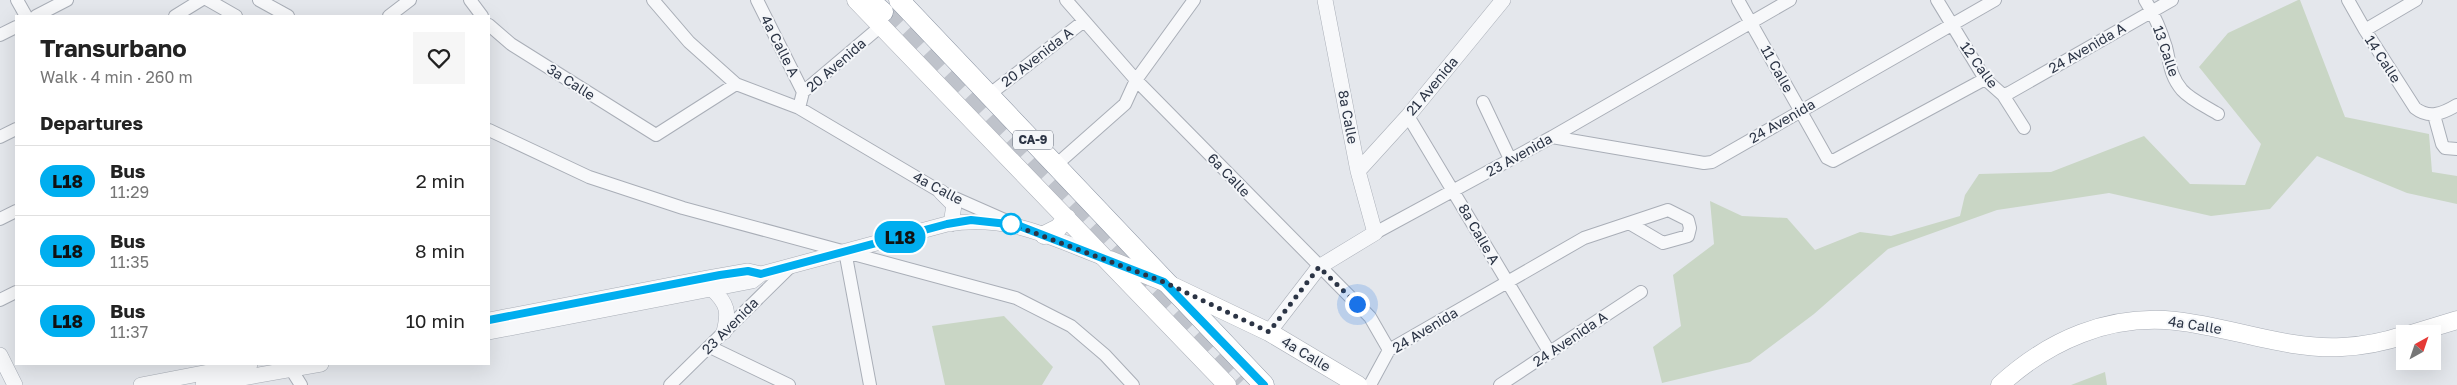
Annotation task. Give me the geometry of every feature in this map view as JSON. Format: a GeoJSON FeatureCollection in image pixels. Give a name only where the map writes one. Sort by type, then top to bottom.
{"type":"FeatureCollection","features":[{"type":"Feature","properties":{"kind":"highway","name":"CA-9"},"geometry":{"type":"LineString","coordinates":[[906,2],[1164,282],[1264,385]]}},
{"type":"Feature","properties":{"kind":"main road","name":"CA-9"},"geometry":{"type":"LineString","coordinates":[[856,0],[878,13],[1067,218],[1226,385]]}},
{"type":"Feature","properties":{"kind":"main road"},"geometry":{"type":"LineString","coordinates":[[1044,235],[1058,228],[1067,218]]}},
{"type":"Feature","properties":{"kind":"main road","name":"4a Calle"},"geometry":{"type":"LineString","coordinates":[[1105,258],[1164,282],[1269,332],[1358,385]]}},
{"type":"Feature","properties":{"kind":"main road","name":"4a Calle"},"geometry":{"type":"LineString","coordinates":[[2000,385],[2031,359],[2062,341],[2096,328],[2138,320],[2177,321],[2311,346],[2369,345],[2396,338]]}},
{"type":"Feature","properties":{"kind":"main road"},"geometry":{"type":"LineString","coordinates":[[2440,325],[2457,320]]}},
{"type":"Feature","properties":{"kind":"street"},"geometry":{"type":"LineString","coordinates":[[17,0],[25,15]]}},
{"type":"Feature","properties":{"kind":"street"},"geometry":{"type":"LineString","coordinates":[[38,15],[67,0]]}},
{"type":"Feature","properties":{"kind":"street"},"geometry":{"type":"LineString","coordinates":[[177,15],[201,0]]}},
{"type":"Feature","properties":{"kind":"street"},"geometry":{"type":"LineString","coordinates":[[208,0],[234,15]]}},
{"type":"Feature","properties":{"kind":"street"},"geometry":{"type":"LineString","coordinates":[[259,0],[286,15]]}},
{"type":"Feature","properties":{"kind":"street"},"geometry":{"type":"LineString","coordinates":[[390,15],[410,0]]}},
{"type":"Feature","properties":{"kind":"street"},"geometry":{"type":"LineString","coordinates":[[470,0],[481,15]]}},
{"type":"Feature","properties":{"kind":"street","name":"4a Calle"},"geometry":{"type":"LineString","coordinates":[[653,0],[689,42],[736,84],[800,108],[941,192],[1017,225],[1105,258]]}},
{"type":"Feature","properties":{"kind":"street","name":"4a Calle A"},"geometry":{"type":"LineString","coordinates":[[757,0],[804,92]]}},
{"type":"Feature","properties":{"kind":"street","name":"6a Calle"},"geometry":{"type":"LineString","coordinates":[[1066,0],[1136,80],[1370,317],[1389,350]]}},
{"type":"Feature","properties":{"kind":"street"},"geometry":{"type":"LineString","coordinates":[[1056,165],[1125,104],[1136,80],[1194,0]]}},
{"type":"Feature","properties":{"kind":"street","name":"8a Calle"},"geometry":{"type":"LineString","coordinates":[[1325,0],[1358,171],[1375,233]]}},
{"type":"Feature","properties":{"kind":"street","name":"21 Avenida"},"geometry":{"type":"LineString","coordinates":[[1358,171],[1408,116],[1503,0]]}},
{"type":"Feature","properties":{"kind":"street","name":"11 Calle"},"geometry":{"type":"LineString","coordinates":[[1738,0],[1827,158],[1833,161],[1986,79]]}},
{"type":"Feature","properties":{"kind":"street","name":"23 Avenida"},"geometry":{"type":"LineString","coordinates":[[1269,332],[1319,267],[1375,233],[1552,137],[1790,0]]}},
{"type":"Feature","properties":{"kind":"street","name":"12 Calle"},"geometry":{"type":"LineString","coordinates":[[1937,0],[1986,79],[2003,95],[2024,128]]}},
{"type":"Feature","properties":{"kind":"street","name":"24 Avenida"},"geometry":{"type":"LineString","coordinates":[[1552,137],[1704,163],[1712,162],[1995,0]]}},
{"type":"Feature","properties":{"kind":"street","name":"24 Avenida A"},"geometry":{"type":"LineString","coordinates":[[2003,95],[2148,5],[2172,0]]}},
{"type":"Feature","properties":{"kind":"street","name":"14 Calle"},"geometry":{"type":"LineString","coordinates":[[2348,0],[2415,108],[2429,115]]}},
{"type":"Feature","properties":{"kind":"street"},"geometry":{"type":"LineString","coordinates":[[2365,30],[2416,0]]}},
{"type":"Feature","properties":{"kind":"street","name":"13 Calle"},"geometry":{"type":"LineString","coordinates":[[2148,5],[2166,47],[2170,70],[2176,82],[2184,92],[2218,114]]}},
{"type":"Feature","properties":{"kind":"street","name":"20 Avenida"},"geometry":{"type":"LineString","coordinates":[[800,108],[804,92],[878,13]]}},
{"type":"Feature","properties":{"kind":"street","name":"20 Avenida A"},"geometry":{"type":"LineString","coordinates":[[990,94],[1084,21]]}},
{"type":"Feature","properties":{"kind":"street","name":"3a Calle"},"geometry":{"type":"LineString","coordinates":[[490,26],[511,44],[656,135],[736,84]]}},
{"type":"Feature","properties":{"kind":"street"},"geometry":{"type":"LineString","coordinates":[[0,35],[15,28]]}},
{"type":"Feature","properties":{"kind":"street"},"geometry":{"type":"LineString","coordinates":[[1483,102],[1510,159]]}},
{"type":"Feature","properties":{"kind":"street"},"geometry":{"type":"LineString","coordinates":[[2457,105],[2429,115],[2445,148],[2457,149]]}},
{"type":"Feature","properties":{"kind":"street","name":"8a Calle A"},"geometry":{"type":"LineString","coordinates":[[1408,116],[1454,191],[1506,283],[1550,353]]}},
{"type":"Feature","properties":{"kind":"street"},"geometry":{"type":"LineString","coordinates":[[0,138],[15,130]]}},
{"type":"Feature","properties":{"kind":"street"},"geometry":{"type":"LineString","coordinates":[[490,130],[589,177],[683,208],[997,292],[1034,306],[1071,326],[1086,338],[1133,385]]}},
{"type":"Feature","properties":{"kind":"street"},"geometry":{"type":"LineString","coordinates":[[941,192],[954,205],[951,224]]}},
{"type":"Feature","properties":{"kind":"street"},"geometry":{"type":"LineString","coordinates":[[0,219],[15,212]]}},
{"type":"Feature","properties":{"kind":"street"},"geometry":{"type":"LineString","coordinates":[[490,320],[560,312],[712,289],[752,281],[761,274],[971,220],[1017,225]]}},
{"type":"Feature","properties":{"kind":"street","name":"24 Avenida"},"geometry":{"type":"LineString","coordinates":[[1370,385],[1389,350],[1584,238],[1629,222]]}},
{"type":"Feature","properties":{"kind":"street"},"geometry":{"type":"LineString","coordinates":[[845,251],[870,385]]}},
{"type":"Feature","properties":{"kind":"street","name":"23 Avenida"},"geometry":{"type":"LineString","coordinates":[[670,385],[790,267]]}},
{"type":"Feature","properties":{"kind":"street"},"geometry":{"type":"LineString","coordinates":[[490,332],[560,312],[748,271],[761,274]]}},
{"type":"Feature","properties":{"kind":"street"},"geometry":{"type":"LineString","coordinates":[[712,289],[724,300],[728,317],[724,332]]}},
{"type":"Feature","properties":{"kind":"street"},"geometry":{"type":"LineString","coordinates":[[0,300],[15,292]]}},
{"type":"Feature","properties":{"kind":"street","name":"24 Avenida A"},"geometry":{"type":"LineString","coordinates":[[1500,385],[1641,292]]}},
{"type":"Feature","properties":{"kind":"street"},"geometry":{"type":"LineString","coordinates":[[710,347],[789,385]]}},
{"type":"Feature","properties":{"kind":"street"},"geometry":{"type":"LineString","coordinates":[[0,355],[16,385]]}},
{"type":"Feature","properties":{"kind":"street"},"geometry":{"type":"LineString","coordinates":[[141,385],[238,365]]}},
{"type":"Feature","properties":{"kind":"street"},"geometry":{"type":"LineString","coordinates":[[203,385],[316,365]]}},
{"type":"Feature","properties":{"kind":"street"},"geometry":{"type":"LineString","coordinates":[[291,369],[301,385]]}},
{"type":"Feature","properties":{"kind":"green space"},"geometry":{"type":"Polygon","coordinates":[[[2300,0],[2345,117],[2429,134],[2432,172],[2457,176],[2457,204],[2407,193],[2317,156],[2270,209],[2211,216],[2109,193],[1997,210],[1888,249],[1814,314],[1750,362],[1662,383],[1653,347],[1681,326],[1673,275],[1714,244],[1710,201],[1742,216],[1787,218],[1815,250],[1860,232],[1891,236],[1960,216],[1965,195],[1979,174],[2051,172],[2144,136],[2190,184],[2245,185],[2261,144],[2199,67],[2228,33],[2300,0]]]}},
{"type":"Feature","properties":{"kind":"green space"},"geometry":{"type":"Polygon","coordinates":[[[1004,316],[1053,367],[1042,385],[945,385],[932,326],[1004,316]]]}},
{"type":"Feature","properties":{"kind":"green space"},"geometry":{"type":"Polygon","coordinates":[[[2105,372],[2107,385],[2071,385],[2105,372]]]}},
{"type":"Feature","properties":{"kind":"tunnel"},"geometry":{"type":"LineString","coordinates":[[883,12],[1238,385]]}},
{"type":"Feature","properties":{"kind":"bus line","name":"L18"},"geometry":{"type":"LineString","coordinates":[[490,320],[720,275],[748,271],[761,274],[947,224],[971,220],[1017,225],[1164,282],[1264,385]]}},
{"type":"Feature","properties":{"kind":"route"},"geometry":{"type":"LineString","coordinates":[[1011,224],[1105,258],[1164,282],[1269,332],[1319,267],[1357,304]]}}]}
